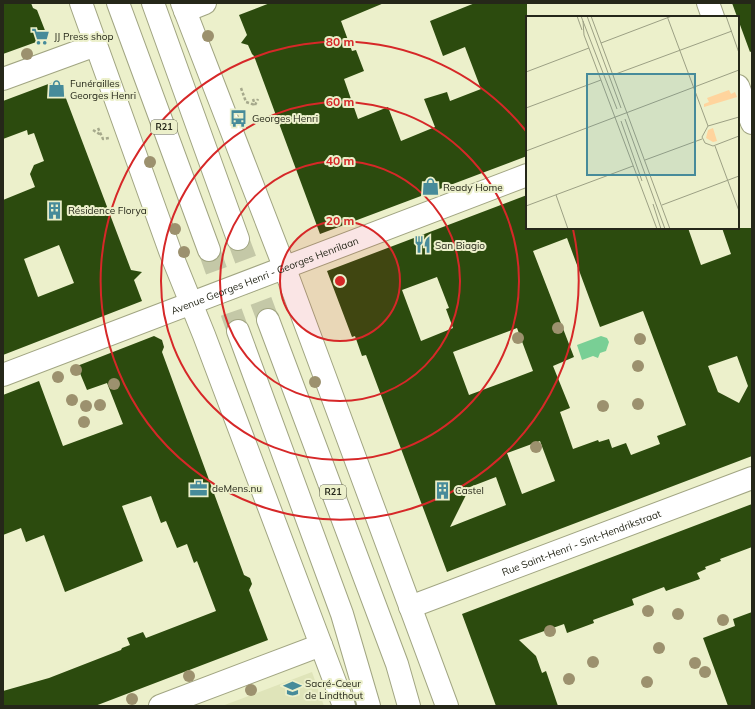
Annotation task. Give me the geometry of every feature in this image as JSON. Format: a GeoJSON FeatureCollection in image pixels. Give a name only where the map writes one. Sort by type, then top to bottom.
{"type":"FeatureCollection","features":[{"type":"Feature","properties":{"kind":"main road"},"geometry":{"type":"LineString","coordinates":[[81,3],[170,251],[344,706]]}},
{"type":"Feature","properties":{"kind":"main road","name":"R21"},"geometry":{"type":"LineString","coordinates":[[118,3],[209,250]]}},
{"type":"Feature","properties":{"kind":"main road"},"geometry":{"type":"LineString","coordinates":[[153,3],[238,239]]}},
{"type":"Feature","properties":{"kind":"main road"},"geometry":{"type":"LineString","coordinates":[[205,3],[183,7],[285,269],[447,706]]}},
{"type":"Feature","properties":{"kind":"main road"},"geometry":{"type":"LineString","coordinates":[[708,3],[713,16]]}},
{"type":"Feature","properties":{"kind":"main road"},"geometry":{"type":"LineString","coordinates":[[3,79],[96,45]]}},
{"type":"Feature","properties":{"kind":"main road"},"geometry":{"type":"LineString","coordinates":[[742,92],[752,123]]}},
{"type":"Feature","properties":{"kind":"main road","name":"Avenue Georges Henri - Georges Henrilaan"},"geometry":{"type":"LineString","coordinates":[[3,375],[526,176]]}},
{"type":"Feature","properties":{"kind":"main road","name":"R21"},"geometry":{"type":"LineString","coordinates":[[268,320],[397,664],[409,706]]}},
{"type":"Feature","properties":{"kind":"main road"},"geometry":{"type":"LineString","coordinates":[[238,331],[342,614],[369,706]]}},
{"type":"Feature","properties":{"kind":"main road","name":"Rue Saint-Henri - Sint-Hendrikstraat"},"geometry":{"type":"LineString","coordinates":[[410,607],[752,478]]}},
{"type":"Feature","properties":{"kind":"main road"},"geometry":{"type":"LineString","coordinates":[[342,614],[383,706]]}},
{"type":"Feature","properties":{"kind":"main road"},"geometry":{"type":"LineString","coordinates":[[160,706],[321,645]]}},
{"type":"Feature","properties":{"kind":"main road"},"geometry":{"type":"LineString","coordinates":[[397,664],[417,706]]}},
{"type":"Feature","properties":{"kind":"path"},"geometry":{"type":"LineString","coordinates":[[241,88],[246,102],[255,105]]}},
{"type":"Feature","properties":{"kind":"path"},"geometry":{"type":"LineString","coordinates":[[255,105],[258,99]]}},
{"type":"Feature","properties":{"kind":"path"},"geometry":{"type":"LineString","coordinates":[[253,100],[255,105]]}},
{"type":"Feature","properties":{"kind":"path"},"geometry":{"type":"LineString","coordinates":[[102,135],[103,124]]}},
{"type":"Feature","properties":{"kind":"path"},"geometry":{"type":"LineString","coordinates":[[98,128],[102,135]]}},
{"type":"Feature","properties":{"kind":"path"},"geometry":{"type":"LineString","coordinates":[[93,130],[102,135]]}},
{"type":"Feature","properties":{"kind":"shaded area"},"geometry":{"type":"Polygon","coordinates":[[[601,336],[607,338],[609,342],[606,351],[600,353],[598,358],[593,356],[582,360],[577,345],[601,336]]]}},
{"type":"Feature","properties":{"kind":"shaded area","name":"Sacré-Cœur de Lindthout"},"geometry":{"type":"Polygon","coordinates":[[[312,672],[324,706],[222,706],[312,672]]]}},
{"type":"Feature","properties":{"kind":"building"},"geometry":{"type":"Polygon","coordinates":[[[3,3],[31,3],[33,8],[37,10],[46,33],[39,41],[3,54],[3,3]]]}},
{"type":"Feature","properties":{"kind":"building"},"geometry":{"type":"Polygon","coordinates":[[[270,3],[384,3],[341,21],[352,51],[356,50],[364,71],[344,79],[358,119],[388,107],[401,141],[435,127],[424,99],[447,92],[450,101],[481,89],[465,47],[443,56],[430,21],[475,3],[527,3],[526,156],[320,234],[254,56],[248,45],[241,43],[247,35],[239,15],[270,3]]]}},
{"type":"Feature","properties":{"kind":"building"},"geometry":{"type":"Polygon","coordinates":[[[732,3],[752,3],[752,51],[750,52],[739,22],[739,16],[737,16],[732,3]]]}},
{"type":"Feature","properties":{"kind":"building"},"geometry":{"type":"Polygon","coordinates":[[[59,80],[131,270],[142,272],[134,280],[142,301],[3,355],[3,200],[35,187],[30,174],[34,165],[44,161],[34,133],[28,135],[27,130],[3,139],[3,101],[59,80]],[[59,245],[24,259],[38,297],[74,283],[59,245]]]}},
{"type":"Feature","properties":{"kind":"building"},"geometry":{"type":"Polygon","coordinates":[[[526,195],[526,229],[688,229],[701,265],[731,254],[722,229],[752,228],[752,456],[447,572],[366,355],[362,356],[355,336],[352,337],[327,271],[526,195]],[[567,238],[533,251],[574,357],[553,366],[570,408],[560,412],[573,449],[598,440],[599,442],[609,439],[612,448],[626,443],[631,455],[660,444],[657,436],[686,425],[643,311],[600,327],[567,238]],[[437,277],[402,290],[421,341],[453,328],[446,309],[449,308],[437,277]],[[517,328],[453,352],[469,395],[533,371],[517,328]],[[737,356],[708,366],[718,392],[739,403],[748,386],[737,356]],[[540,441],[507,453],[522,494],[555,481],[540,441]],[[496,477],[470,487],[450,527],[506,505],[496,477]]]}},
{"type":"Feature","properties":{"kind":"building"},"geometry":{"type":"Polygon","coordinates":[[[154,336],[162,340],[164,347],[162,352],[244,575],[250,578],[252,584],[249,590],[268,640],[95,706],[3,706],[3,691],[49,678],[121,650],[122,648],[130,645],[127,638],[143,632],[146,638],[216,611],[197,561],[194,563],[187,544],[177,548],[166,521],[161,523],[151,496],[122,506],[143,561],[65,592],[44,535],[26,542],[21,528],[3,535],[3,395],[39,381],[63,446],[123,424],[107,383],[87,390],[77,366],[154,336]]]}},
{"type":"Feature","properties":{"kind":"building"},"geometry":{"type":"Polygon","coordinates":[[[752,504],[752,547],[720,559],[721,561],[705,567],[706,569],[697,573],[700,579],[666,591],[664,587],[632,599],[634,605],[593,620],[594,623],[567,633],[564,624],[519,640],[536,656],[542,673],[546,671],[558,706],[496,706],[462,614],[752,504]]]}},
{"type":"Feature","properties":{"kind":"building"},"geometry":{"type":"Polygon","coordinates":[[[752,612],[752,706],[728,706],[703,638],[735,626],[733,619],[752,612]]]}},
{"type":"Feature","properties":{"kind":"tunnel"},"geometry":{"type":"LineString","coordinates":[[238,239],[268,320]]}},
{"type":"Feature","properties":{"kind":"tunnel"},"geometry":{"type":"LineString","coordinates":[[209,250],[238,331]]}},
{"type":"Feature","properties":{"kind":"place","name":"JJ Press shop"},"geometry":{"type":"Point","coordinates":[41,36]}},
{"type":"Feature","properties":{"kind":"place","name":"Funérailles Georges Henri"},"geometry":{"type":"Point","coordinates":[57,89]}},
{"type":"Feature","properties":{"kind":"place","name":"Georges Henri"},"geometry":{"type":"Point","coordinates":[239,118]}},
{"type":"Feature","properties":{"kind":"place","name":"Ready Home"},"geometry":{"type":"Point","coordinates":[430,187]}},
{"type":"Feature","properties":{"kind":"place","name":"Résidence Florya"},"geometry":{"type":"Point","coordinates":[55,210]}},
{"type":"Feature","properties":{"kind":"place","name":"San Biagio"},"geometry":{"type":"Point","coordinates":[422,245]}},
{"type":"Feature","properties":{"kind":"place","name":"deMens.nu"},"geometry":{"type":"Point","coordinates":[199,488]}},
{"type":"Feature","properties":{"kind":"place","name":"Castel"},"geometry":{"type":"Point","coordinates":[442,490]}},
{"type":"Feature","properties":{"kind":"place","name":"Sacré-Cœur de Lindthout"},"geometry":{"type":"Point","coordinates":[292,689]}}]}
